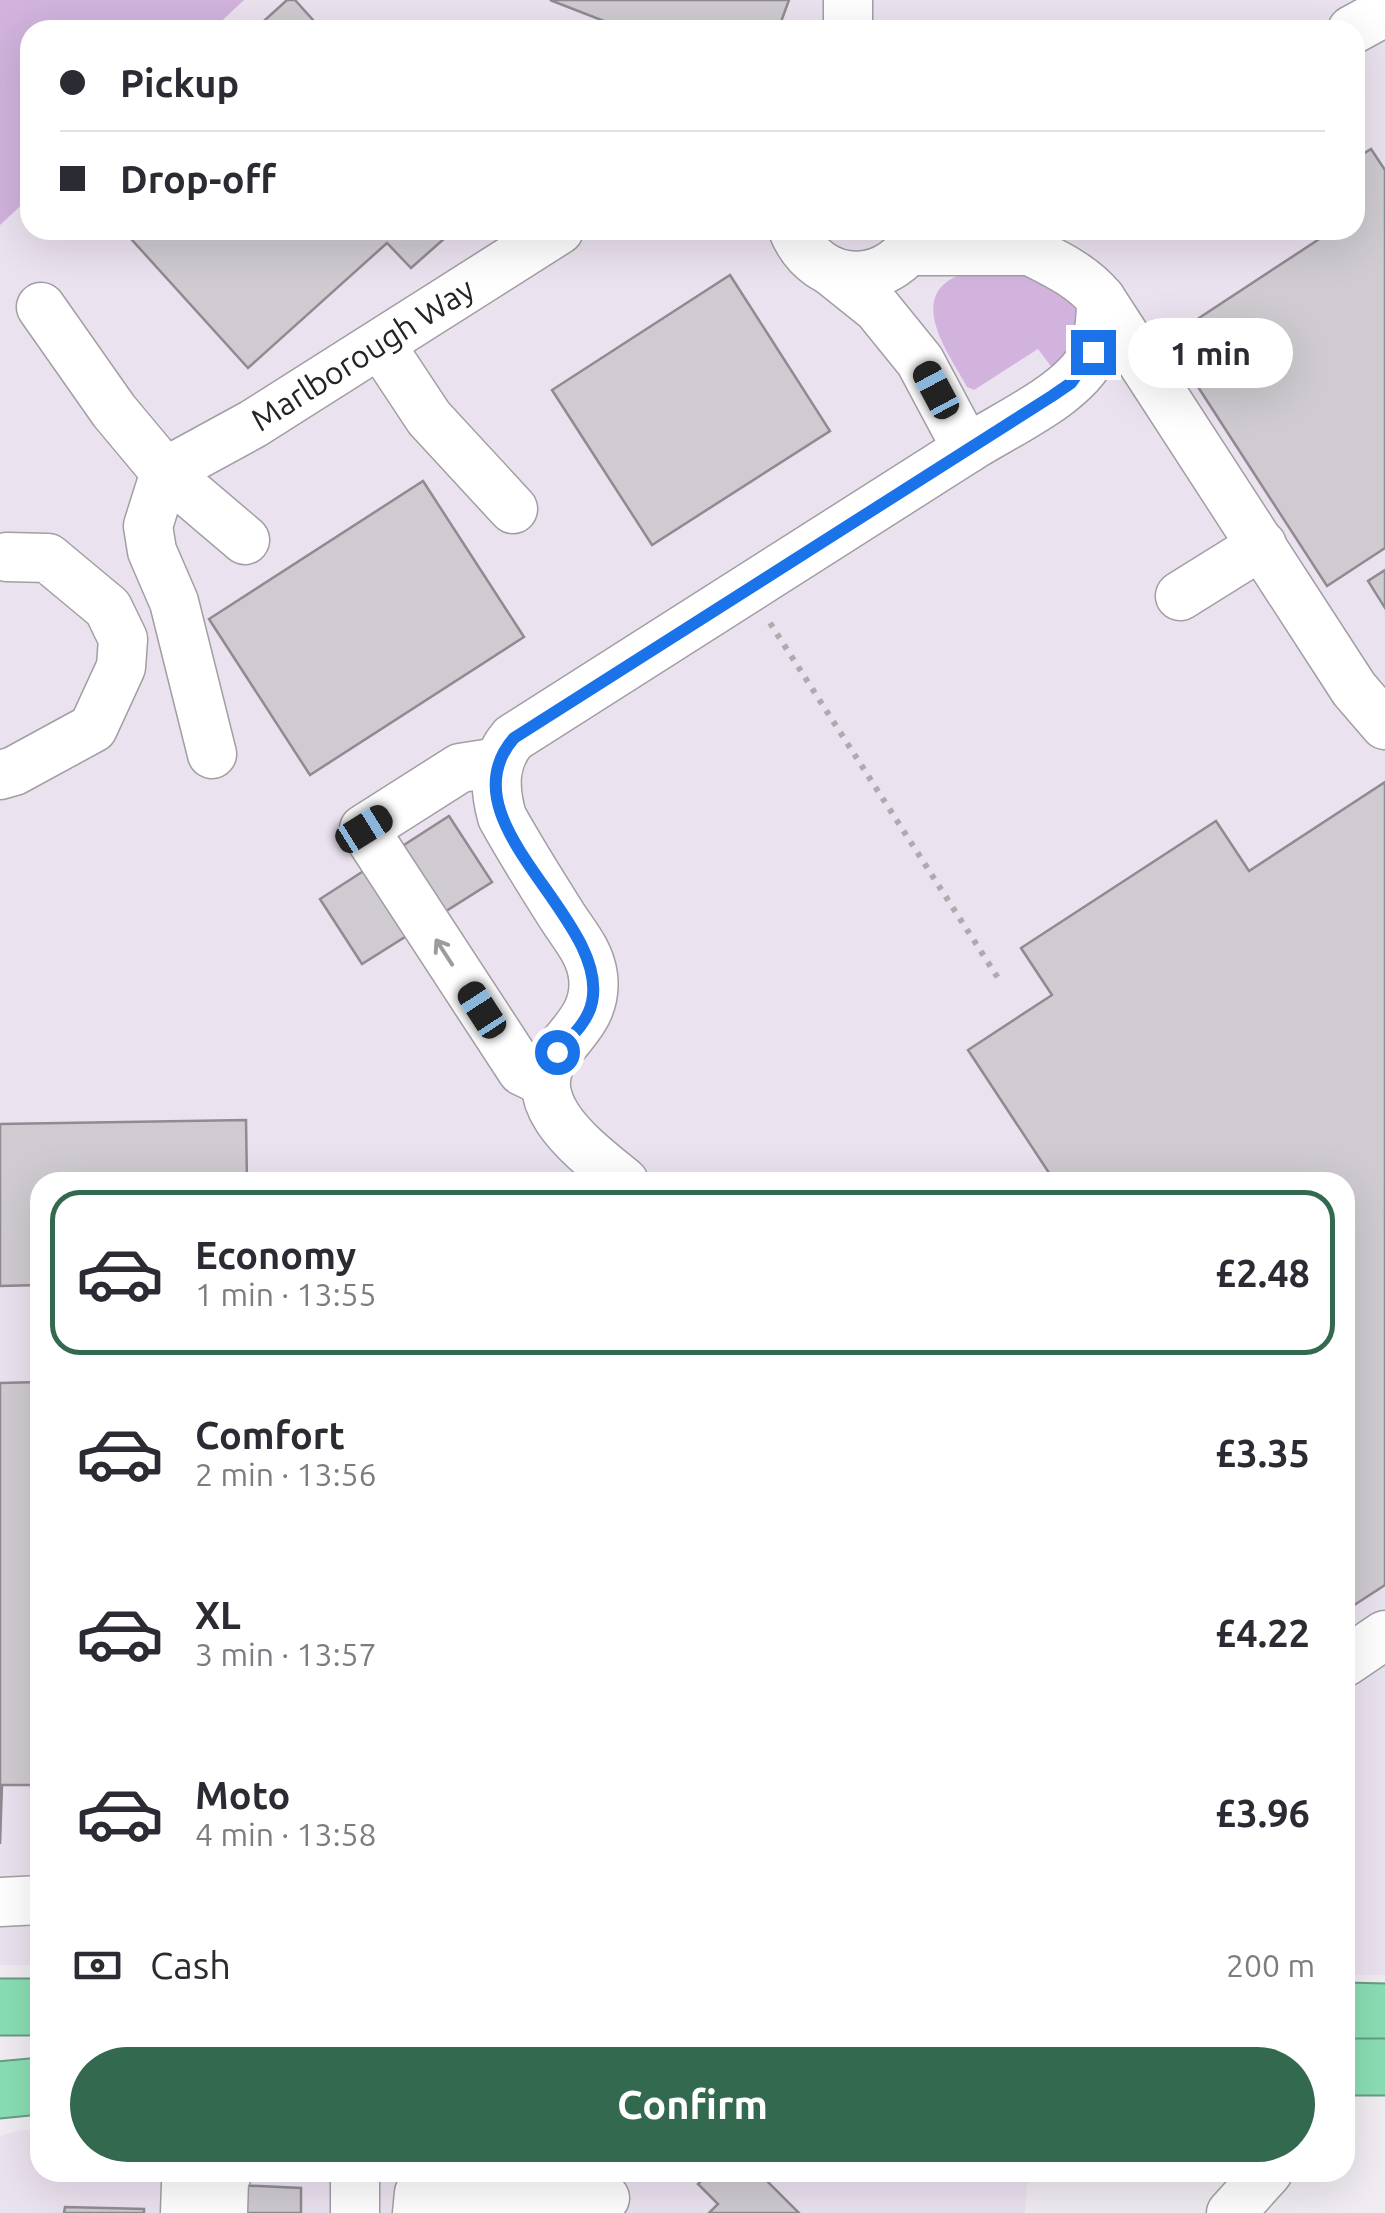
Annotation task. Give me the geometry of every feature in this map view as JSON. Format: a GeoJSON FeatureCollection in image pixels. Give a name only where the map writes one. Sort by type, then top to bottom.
{"type":"FeatureCollection","features":[{"type":"Feature","properties":{"kind":"highway"},"geometry":{"type":"LineString","coordinates":[[0,2007],[30,2007]]}},
{"type":"Feature","properties":{"kind":"highway"},"geometry":{"type":"LineString","coordinates":[[0,2064],[30,2064]]}},
{"type":"Feature","properties":{"kind":"highway"},"geometry":{"type":"LineString","coordinates":[[1355,2066],[1385,2067]]}},
{"type":"Feature","properties":{"kind":"highway"},"geometry":{"type":"LineString","coordinates":[[0,2090],[30,2087]]}},
{"type":"Feature","properties":{"kind":"street","name":"Marlborough Way"},"geometry":{"type":"LineString","coordinates":[[165,472],[253,424],[543,240]]}},
{"type":"Feature","properties":{"kind":"street"},"geometry":{"type":"LineString","coordinates":[[798,245],[852,276],[890,267],[912,245],[1009,240],[1071,272],[1102,298],[1354,689],[1385,725]]}},
{"type":"Feature","properties":{"kind":"street"},"geometry":{"type":"LineString","coordinates":[[798,245],[878,308],[920,362],[967,448]]}},
{"type":"Feature","properties":{"kind":"street"},"geometry":{"type":"LineString","coordinates":[[912,245],[920,362]]}},
{"type":"Feature","properties":{"kind":"street"},"geometry":{"type":"LineString","coordinates":[[613,1172],[566,1130],[550,1103],[544,1082],[548,1066],[584,1021],[592,1004],[592,964],[502,818],[497,799],[502,751],[514,738],[1052,396],[1084,369],[1098,335],[1102,298]]}},
{"type":"Feature","properties":{"kind":"street"},"geometry":{"type":"LineString","coordinates":[[41,307],[114,411],[165,472],[245,540]]}},
{"type":"Feature","properties":{"kind":"street"},"geometry":{"type":"LineString","coordinates":[[380,344],[429,418],[513,509]]}},
{"type":"Feature","properties":{"kind":"street"},"geometry":{"type":"LineString","coordinates":[[165,472],[148,526],[152,551],[174,602],[212,754]]}},
{"type":"Feature","properties":{"kind":"street"},"geometry":{"type":"LineString","coordinates":[[1180,596],[1262,545]]}},
{"type":"Feature","properties":{"kind":"street"},"geometry":{"type":"LineString","coordinates":[[0,774],[14,771],[93,728],[122,668],[122,639],[108,608],[48,558],[7,556]]}},
{"type":"Feature","properties":{"kind":"street"},"geometry":{"type":"LineString","coordinates":[[498,762],[460,768],[364,829],[522,1070],[544,1082]]}},
{"type":"Feature","properties":{"kind":"street"},"geometry":{"type":"LineString","coordinates":[[1355,1655],[1385,1635]]}},
{"type":"Feature","properties":{"kind":"street"},"geometry":{"type":"LineString","coordinates":[[0,1902],[30,1900]]}},
{"type":"Feature","properties":{"kind":"street"},"geometry":{"type":"LineString","coordinates":[[1355,2062],[1373,2019]]}},
{"type":"Feature","properties":{"kind":"street"},"geometry":{"type":"LineString","coordinates":[[223,2213],[224,2182]]}},
{"type":"Feature","properties":{"kind":"street"},"geometry":{"type":"LineString","coordinates":[[1232,2213],[1259,2182]]}},
{"type":"Feature","properties":{"kind":"street"},"geometry":{"type":"LineString","coordinates":[[417,2213],[419,2193],[496,2203],[606,2198]]}},
{"type":"Feature","properties":{"kind":"path"},"geometry":{"type":"LineString","coordinates":[[748,588],[998,978]]}},
{"type":"Feature","properties":{"kind":"shaded area"},"geometry":{"type":"Polygon","coordinates":[[[0,0],[1385,0],[1385,1975],[1355,1975],[1355,1172],[30,1172],[30,1965],[0,1965],[0,0]]]}},
{"type":"Feature","properties":{"kind":"shaded area"},"geometry":{"type":"Polygon","coordinates":[[[0,0],[244,0],[223,20],[20,20],[20,206],[0,225],[0,0]]]}},
{"type":"Feature","properties":{"kind":"shaded area"},"geometry":{"type":"Polygon","coordinates":[[[1010,270],[1053,287],[1073,300],[1082,316],[1079,329],[1059,377],[1038,349],[974,390],[967,387],[944,345],[933,314],[934,300],[941,287],[955,277],[1010,270]]]}},
{"type":"Feature","properties":{"kind":"shaded area"},"geometry":{"type":"Polygon","coordinates":[[[30,2130],[30,2182],[1027,2182],[1025,2213],[0,2213],[0,2136],[30,2130]]]}},
{"type":"Feature","properties":{"kind":"building"},"geometry":{"type":"Polygon","coordinates":[[[287,0],[295,0],[313,20],[265,20],[287,0]]]}},
{"type":"Feature","properties":{"kind":"building"},"geometry":{"type":"Polygon","coordinates":[[[550,0],[789,0],[782,20],[601,20],[550,0]]]}},
{"type":"Feature","properties":{"kind":"building"},"geometry":{"type":"Polygon","coordinates":[[[1371,149],[1385,170],[1385,548],[1327,586],[1167,339],[1318,240],[1365,240],[1365,153],[1371,149]]]}},
{"type":"Feature","properties":{"kind":"building"},"geometry":{"type":"Polygon","coordinates":[[[132,240],[443,240],[411,268],[387,243],[248,368],[132,240]]]}},
{"type":"Feature","properties":{"kind":"building"},"geometry":{"type":"Polygon","coordinates":[[[730,275],[830,431],[652,545],[552,390],[730,275]]]}},
{"type":"Feature","properties":{"kind":"building"},"geometry":{"type":"Polygon","coordinates":[[[423,481],[524,637],[310,775],[209,619],[423,481]]]}},
{"type":"Feature","properties":{"kind":"building"},"geometry":{"type":"Polygon","coordinates":[[[1385,570],[1385,608],[1368,581],[1385,570]]]}},
{"type":"Feature","properties":{"kind":"building"},"geometry":{"type":"Polygon","coordinates":[[[1385,782],[1385,1585],[1355,1604],[1355,1172],[1048,1172],[968,1050],[1052,995],[1021,948],[1216,821],[1249,871],[1385,782]]]}},
{"type":"Feature","properties":{"kind":"building"},"geometry":{"type":"Polygon","coordinates":[[[449,816],[492,882],[362,964],[320,899],[449,816]]]}},
{"type":"Feature","properties":{"kind":"building"},"geometry":{"type":"Polygon","coordinates":[[[246,1120],[247,1172],[30,1172],[30,1285],[0,1286],[0,1124],[246,1120]]]}},
{"type":"Feature","properties":{"kind":"building"},"geometry":{"type":"Polygon","coordinates":[[[30,1382],[30,1785],[2,1785],[0,1844],[0,1383],[30,1382]]]}},
{"type":"Feature","properties":{"kind":"building"},"geometry":{"type":"Polygon","coordinates":[[[768,2182],[799,2213],[709,2213],[718,2204],[698,2184],[768,2182]]]}},
{"type":"Feature","properties":{"kind":"building"},"geometry":{"type":"Polygon","coordinates":[[[236,2185],[301,2188],[301,2213],[224,2213],[236,2185]]]}},
{"type":"Feature","properties":{"kind":"building"},"geometry":{"type":"Polygon","coordinates":[[[65,2207],[144,2209],[144,2213],[64,2213],[65,2207]]]}},
{"type":"Feature","properties":{"kind":"route"},"geometry":{"type":"LineString","coordinates":[[557,1052],[584,1021],[592,1004],[592,964],[502,818],[496,781],[502,751],[514,738],[1052,396],[1071,383],[1093,352]]}}]}
